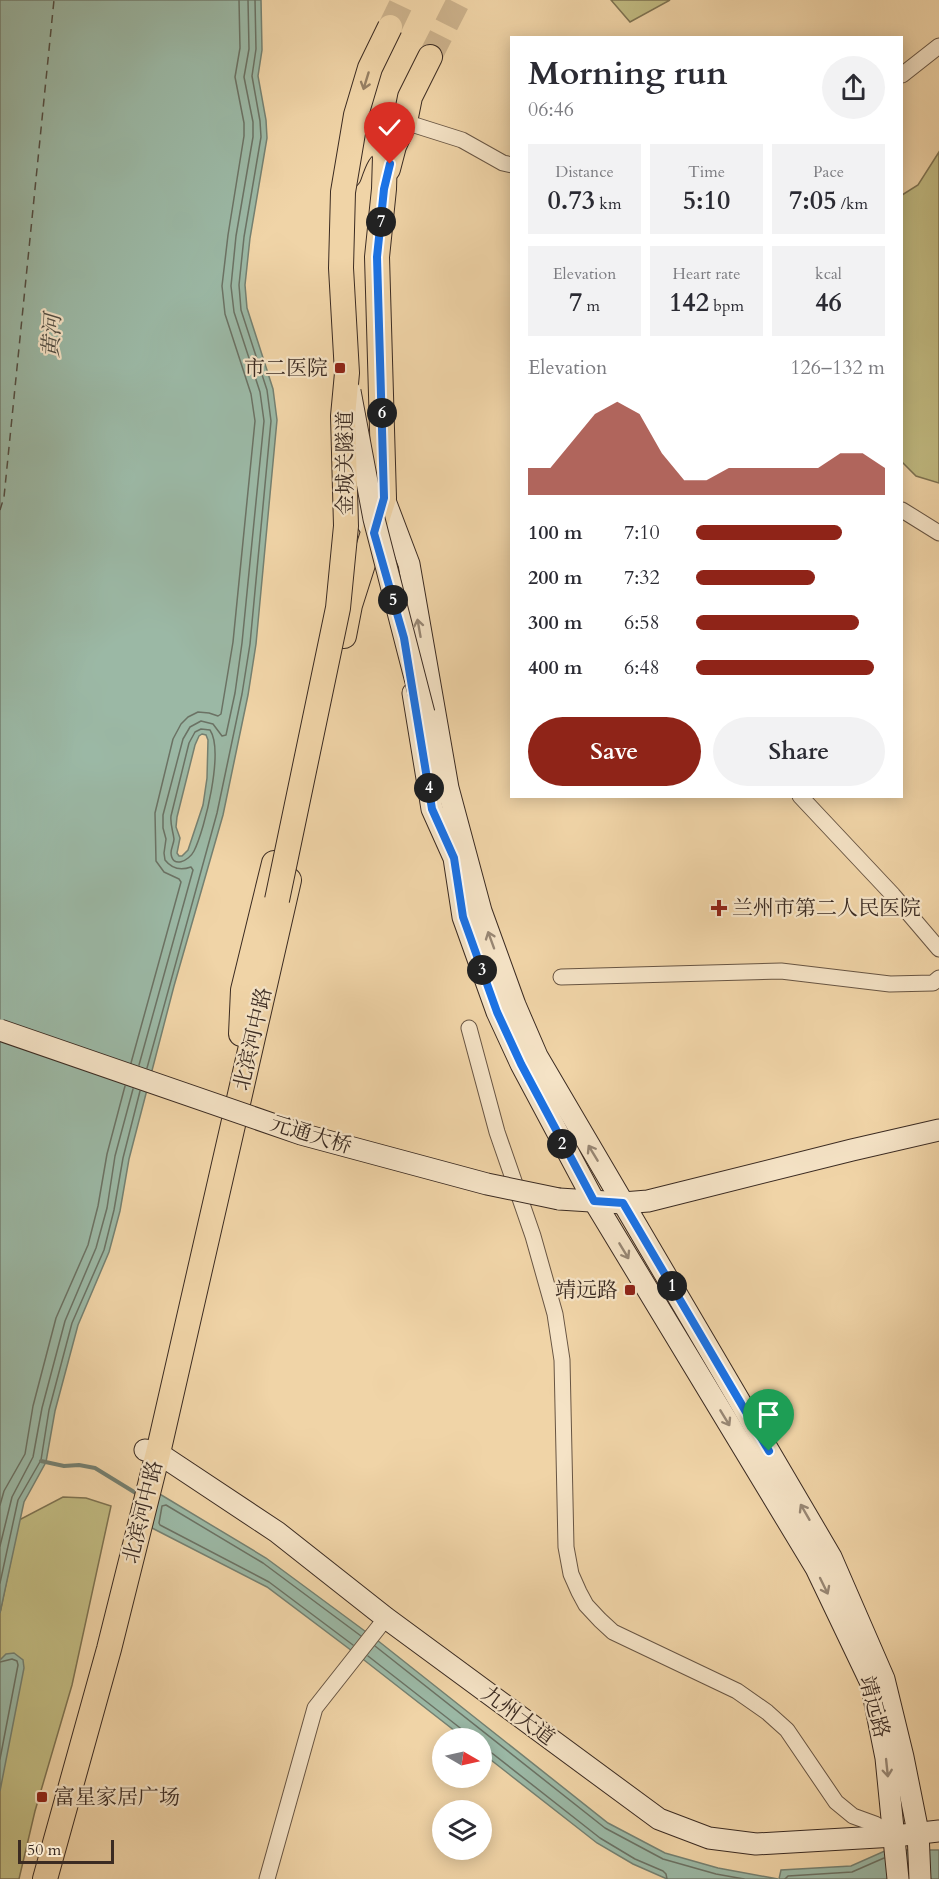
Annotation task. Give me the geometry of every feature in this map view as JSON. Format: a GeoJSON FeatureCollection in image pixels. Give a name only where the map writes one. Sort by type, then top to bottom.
{"type":"FeatureCollection","features":[{"type":"Feature","properties":{"kind":"main road","name":"金城关隧道"},"geometry":{"type":"LineString","coordinates":[[241,1034],[277,900],[338,609],[346,526],[343,416],[347,373],[341,267],[343,192],[356,115],[370,68],[390,27]]}},
{"type":"Feature","properties":{"kind":"main road"},"geometry":{"type":"LineString","coordinates":[[384,189],[394,146],[405,122],[410,97],[430,57]]}},
{"type":"Feature","properties":{"kind":"main road"},"geometry":{"type":"LineString","coordinates":[[241,1034],[243,990],[336,606],[348,483],[347,383],[335,219],[353,164],[364,146],[376,140],[381,143],[385,156],[384,189]]}},
{"type":"Feature","properties":{"kind":"main road","name":"北滨河中路"},"geometry":{"type":"LineString","coordinates":[[32,1879],[144,1483],[259,1014],[350,605],[384,498],[377,257],[384,189]]}},
{"type":"Feature","properties":{"kind":"main road"},"geometry":{"type":"LineString","coordinates":[[347,373],[374,519],[424,713],[454,858]]}},
{"type":"Feature","properties":{"kind":"main road"},"geometry":{"type":"LineString","coordinates":[[348,483],[384,498]]}},
{"type":"Feature","properties":{"kind":"main road","name":"靖远路"},"geometry":{"type":"LineString","coordinates":[[348,483],[374,533],[404,638],[432,809],[454,858],[463,917],[497,1012],[521,1064],[594,1201],[816,1568],[871,1683],[886,1758],[898,1879]]}},
{"type":"Feature","properties":{"kind":"main road","name":"靖远路"},"geometry":{"type":"LineString","coordinates":[[384,498],[409,564],[448,788],[481,911],[515,1005],[537,1056],[831,1557],[884,1679],[903,1757],[917,1832],[920,1879]]}},
{"type":"Feature","properties":{"kind":"main road","name":"元通大桥"},"geometry":{"type":"LineString","coordinates":[[0,1030],[301,1134],[487,1184],[559,1199],[623,1203],[648,1201],[939,1130]]}},
{"type":"Feature","properties":{"kind":"main road","name":"北滨河中路"},"geometry":{"type":"LineString","coordinates":[[152,1451],[206,1180],[241,1034]]}},
{"type":"Feature","properties":{"kind":"main road","name":"九州大道"},"geometry":{"type":"LineString","coordinates":[[152,1451],[277,1533],[382,1623],[659,1819],[709,1838],[756,1844],[939,1831]]}},
{"type":"Feature","properties":{"kind":"main road","name":"北滨河中路"},"geometry":{"type":"LineString","coordinates":[[45,1879],[109,1649],[136,1512]]}},
{"type":"Feature","properties":{"kind":"main road"},"geometry":{"type":"LineString","coordinates":[[917,1832],[939,1818]]}},
{"type":"Feature","properties":{"kind":"street"},"geometry":{"type":"LineString","coordinates":[[903,74],[939,46]]}},
{"type":"Feature","properties":{"kind":"street"},"geometry":{"type":"LineString","coordinates":[[405,122],[462,140],[503,163],[510,165]]}},
{"type":"Feature","properties":{"kind":"street"},"geometry":{"type":"LineString","coordinates":[[903,511],[939,533]]}},
{"type":"Feature","properties":{"kind":"street"},"geometry":{"type":"LineString","coordinates":[[802,798],[893,895],[939,949]]}},
{"type":"Feature","properties":{"kind":"street"},"geometry":{"type":"LineString","coordinates":[[561,977],[781,971],[890,984],[933,983],[939,978]]}},
{"type":"Feature","properties":{"kind":"street"},"geometry":{"type":"LineString","coordinates":[[469,1028],[497,1132],[533,1236],[555,1314],[562,1360],[566,1548],[571,1574],[586,1605],[613,1632],[737,1691],[767,1712],[787,1730],[836,1802],[853,1816],[895,1834]]}},
{"type":"Feature","properties":{"kind":"street"},"geometry":{"type":"LineString","coordinates":[[267,1879],[315,1708],[382,1623]]}},
{"type":"Feature","properties":{"kind":"shaded area"},"geometry":{"type":"Polygon","coordinates":[[[611,0],[670,0],[630,22],[611,0]]]}},
{"type":"Feature","properties":{"kind":"shaded area"},"geometry":{"type":"Polygon","coordinates":[[[939,152],[939,483],[916,476],[903,463],[903,194],[918,185],[939,152]]]}},
{"type":"Feature","properties":{"kind":"shaded area"},"geometry":{"type":"Polygon","coordinates":[[[63,1497],[86,1498],[111,1506],[72,1685],[35,1811],[19,1879],[0,1879],[0,1613],[19,1520],[63,1497]]]}},
{"type":"Feature","properties":{"kind":"water","name":"黄河"},"geometry":{"type":"Polygon","coordinates":[[[0,0],[261,0],[262,50],[258,76],[267,138],[250,238],[245,285],[247,308],[273,389],[277,420],[256,644],[248,695],[223,815],[174,986],[129,1159],[120,1211],[109,1252],[78,1325],[55,1411],[46,1462],[24,1502],[0,1613],[0,0]],[[206,735],[199,736],[195,745],[177,817],[176,827],[180,838],[177,853],[179,856],[188,850],[203,805],[207,778],[208,740],[206,735]]]}},
{"type":"Feature","properties":{"kind":"water"},"geometry":{"type":"Polygon","coordinates":[[[158,1493],[266,1558],[377,1640],[488,1728],[451,1728],[267,1587],[152,1528],[158,1493]]]}},
{"type":"Feature","properties":{"kind":"water"},"geometry":{"type":"Polygon","coordinates":[[[14,1653],[23,1660],[24,1668],[0,1791],[0,1660],[6,1654],[14,1653]]]}},
{"type":"Feature","properties":{"kind":"water"},"geometry":{"type":"Polygon","coordinates":[[[492,1731],[608,1823],[665,1853],[718,1868],[778,1879],[667,1879],[633,1864],[597,1843],[492,1761],[492,1731]]]}},
{"type":"Feature","properties":{"kind":"water"},"geometry":{"type":"Polygon","coordinates":[[[887,1850],[939,1850],[939,1879],[779,1879],[781,1870],[851,1866],[887,1850]]]}},
{"type":"Feature","properties":{"kind":"waterway"},"geometry":{"type":"LineString","coordinates":[[41,1461],[64,1466],[79,1465],[95,1468],[139,1495]]}},
{"type":"Feature","properties":{"kind":"ferry route"},"geometry":{"type":"LineString","coordinates":[[0,510],[4,497],[54,0]]}},
{"type":"Feature","properties":{"kind":"tunnel"},"geometry":{"type":"LineString","coordinates":[[390,27],[403,0]]}},
{"type":"Feature","properties":{"kind":"tunnel"},"geometry":{"type":"LineString","coordinates":[[430,57],[459,0]]}},
{"type":"Feature","properties":{"kind":"place","name":"市二医院"},"geometry":{"type":"Point","coordinates":[340,368]}},
{"type":"Feature","properties":{"kind":"place","name":"兰州市第二人民医院"},"geometry":{"type":"Point","coordinates":[719,908]}},
{"type":"Feature","properties":{"kind":"place","name":"靖远路"},"geometry":{"type":"Point","coordinates":[630,1290]}},
{"type":"Feature","properties":{"kind":"place","name":"富星家居广场"},"geometry":{"type":"Point","coordinates":[42,1797]}},
{"type":"Feature","properties":{"kind":"route"},"geometry":{"type":"LineString","coordinates":[[390,164],[384,189],[377,257],[384,498],[374,533],[404,638],[432,809],[454,858],[463,917],[497,1012],[521,1064],[594,1201],[623,1203],[769,1451]]}}]}
